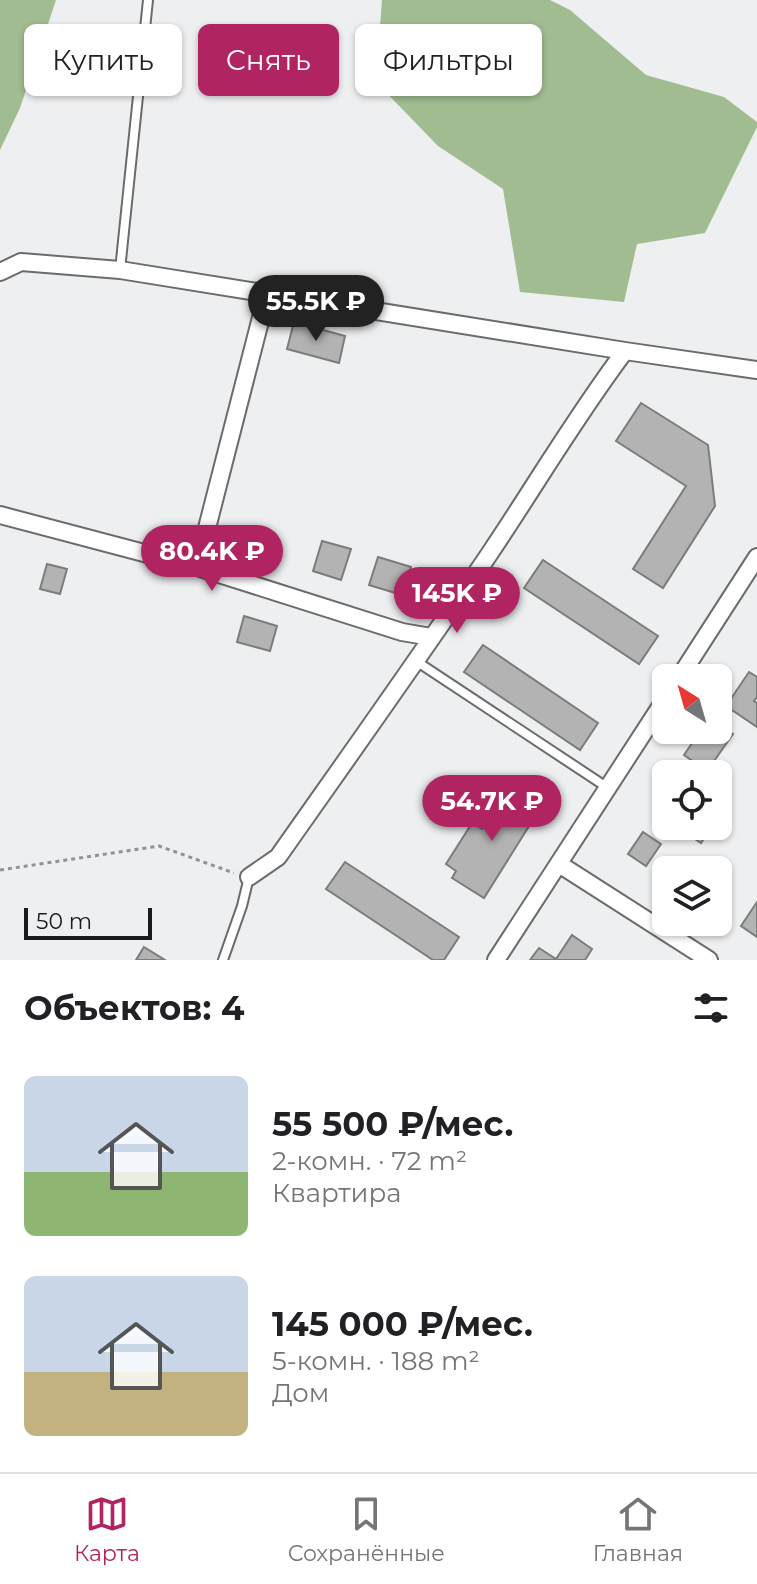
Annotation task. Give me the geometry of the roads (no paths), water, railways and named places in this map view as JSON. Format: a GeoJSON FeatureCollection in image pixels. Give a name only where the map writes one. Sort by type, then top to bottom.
{"type":"FeatureCollection","features":[{"type":"Feature","properties":{"kind":"street"},"geometry":{"type":"LineString","coordinates":[[0,272],[21,262],[120,270],[757,370]]}},
{"type":"Feature","properties":{"kind":"street"},"geometry":{"type":"LineString","coordinates":[[197,567],[267,294]]}},
{"type":"Feature","properties":{"kind":"street"},"geometry":{"type":"LineString","coordinates":[[249,877],[278,857],[416,661],[625,351]]}},
{"type":"Feature","properties":{"kind":"street"},"geometry":{"type":"LineString","coordinates":[[0,515],[197,567],[402,632],[431,637]]}},
{"type":"Feature","properties":{"kind":"street"},"geometry":{"type":"LineString","coordinates":[[688,664],[757,557]]}},
{"type":"Feature","properties":{"kind":"street"},"geometry":{"type":"LineString","coordinates":[[496,960],[652,720]]}},
{"type":"Feature","properties":{"kind":"street"},"geometry":{"type":"LineString","coordinates":[[559,864],[709,960]]}},
{"type":"Feature","properties":{"kind":"lane"},"geometry":{"type":"LineString","coordinates":[[120,270],[148,0]]}},
{"type":"Feature","properties":{"kind":"lane"},"geometry":{"type":"LineString","coordinates":[[416,661],[608,788]]}},
{"type":"Feature","properties":{"kind":"lane"},"geometry":{"type":"LineString","coordinates":[[223,960],[249,877]]}}]}
